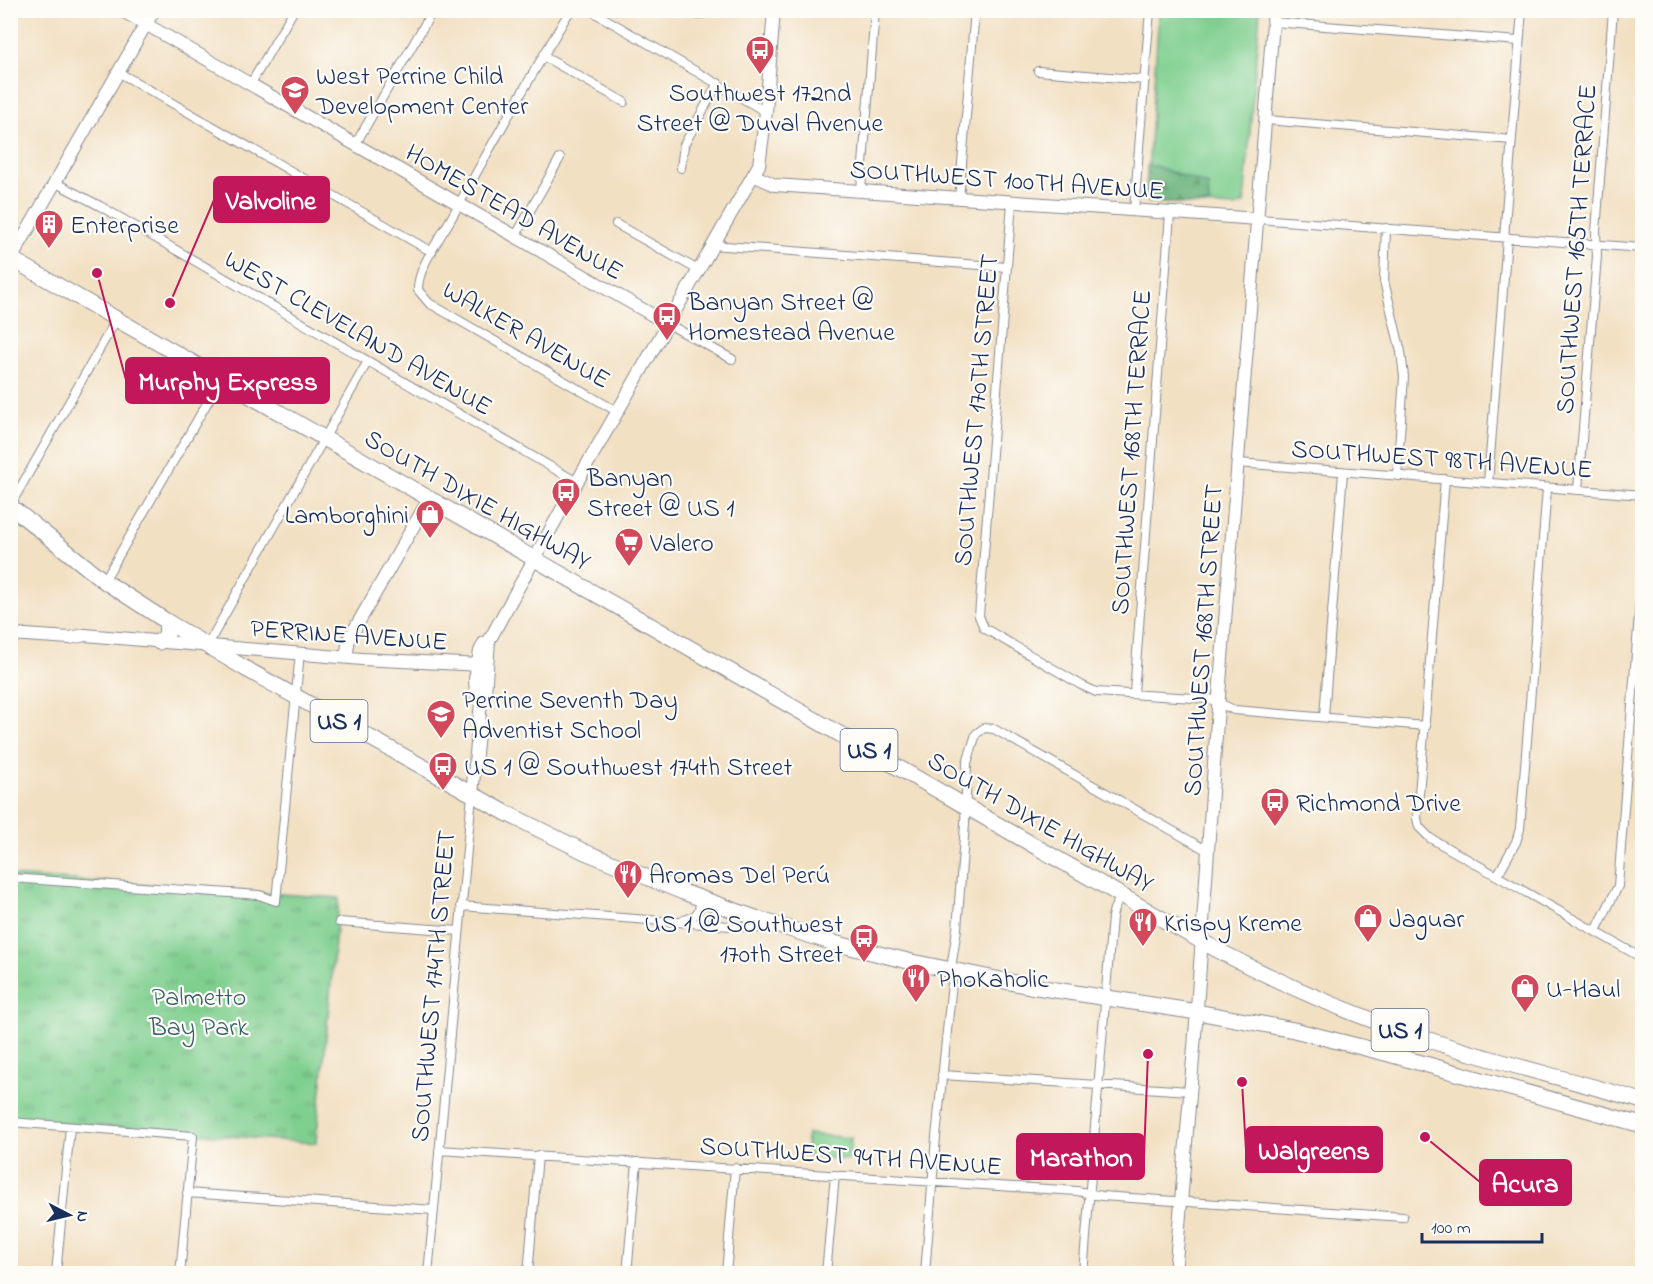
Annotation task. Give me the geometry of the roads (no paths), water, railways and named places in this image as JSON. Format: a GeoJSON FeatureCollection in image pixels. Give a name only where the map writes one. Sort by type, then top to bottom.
{"type":"FeatureCollection","features":[{"type":"Feature","properties":{"kind":"highway","name":"SOUTH DIXIE HIGHWAY"},"geometry":{"type":"LineString","coordinates":[[11,259],[1202,942],[1296,989],[1398,1029],[1472,1054],[1642,1101]]}},
{"type":"Feature","properties":{"kind":"highway","name":"US 1"},"geometry":{"type":"LineString","coordinates":[[11,507],[104,581],[207,646],[295,696],[472,795],[585,852],[698,897],[794,930],[872,952],[951,971],[1197,1011],[1294,1030],[1529,1092],[1642,1125]]}},
{"type":"Feature","properties":{"kind":"highway"},"geometry":{"type":"LineString","coordinates":[[159,642],[167,634],[166,621]]}},
{"type":"Feature","properties":{"kind":"highway"},"geometry":{"type":"LineString","coordinates":[[1389,1054],[1398,1029]]}},
{"type":"Feature","properties":{"kind":"highway"},"geometry":{"type":"LineString","coordinates":[[1529,1092],[1546,1085],[1556,1077]]}},
{"type":"Feature","properties":{"kind":"highway"},"geometry":{"type":"LineString","coordinates":[[1583,1107],[1587,1100],[1596,1093],[1607,1090]]}},
{"type":"Feature","properties":{"kind":"street"},"geometry":{"type":"LineString","coordinates":[[10,19],[15,10]]}},
{"type":"Feature","properties":{"kind":"street","name":"HOMESTEAD AVENUE"},"geometry":{"type":"LineString","coordinates":[[121,10],[145,26],[514,237],[732,359]]}},
{"type":"Feature","properties":{"kind":"street"},"geometry":{"type":"LineString","coordinates":[[11,259],[154,10]]}},
{"type":"Feature","properties":{"kind":"street"},"geometry":{"type":"LineString","coordinates":[[250,85],[294,10]]}},
{"type":"Feature","properties":{"kind":"street"},"geometry":{"type":"LineString","coordinates":[[355,146],[433,10]]}},
{"type":"Feature","properties":{"kind":"street"},"geometry":{"type":"LineString","coordinates":[[118,72],[432,252],[543,56],[568,14],[574,10]]}},
{"type":"Feature","properties":{"kind":"street"},"geometry":{"type":"LineString","coordinates":[[590,10],[766,112]]}},
{"type":"Feature","properties":{"kind":"street"},"geometry":{"type":"LineString","coordinates":[[684,10],[699,15],[714,10]]}},
{"type":"Feature","properties":{"kind":"street"},"geometry":{"type":"LineString","coordinates":[[482,665],[480,651],[484,642],[489,640],[753,176],[761,157],[774,10]]}},
{"type":"Feature","properties":{"kind":"street"},"geometry":{"type":"LineString","coordinates":[[861,190],[875,10]]}},
{"type":"Feature","properties":{"kind":"street"},"geometry":{"type":"LineString","coordinates":[[959,199],[975,10]]}},
{"type":"Feature","properties":{"kind":"street"},"geometry":{"type":"LineString","coordinates":[[1134,211],[1150,10]]}},
{"type":"Feature","properties":{"kind":"street"},"geometry":{"type":"LineString","coordinates":[[1488,483],[1522,10]]}},
{"type":"Feature","properties":{"kind":"street","name":"SOUTHWEST 165TH TERRACE"},"geometry":{"type":"LineString","coordinates":[[1578,490],[1613,10]]}},
{"type":"Feature","properties":{"kind":"street"},"geometry":{"type":"LineString","coordinates":[[1274,16],[1519,41]]}},
{"type":"Feature","properties":{"kind":"street","name":"SOUTHWEST 168TH STREET"},"geometry":{"type":"LineString","coordinates":[[1175,1274],[1274,16]]}},
{"type":"Feature","properties":{"kind":"street"},"geometry":{"type":"LineString","coordinates":[[543,56],[624,102]]}},
{"type":"Feature","properties":{"kind":"street"},"geometry":{"type":"LineString","coordinates":[[1038,71],[1145,80]]}},
{"type":"Feature","properties":{"kind":"street"},"geometry":{"type":"LineString","coordinates":[[681,168],[684,146],[718,83]]}},
{"type":"Feature","properties":{"kind":"street"},"geometry":{"type":"LineString","coordinates":[[1266,120],[1512,140]]}},
{"type":"Feature","properties":{"kind":"street"},"geometry":{"type":"LineString","coordinates":[[514,237],[560,158]]}},
{"type":"Feature","properties":{"kind":"street","name":"SOUTHWEST 100TH AVENUE"},"geometry":{"type":"LineString","coordinates":[[753,176],[775,185],[1258,219]]}},
{"type":"Feature","properties":{"kind":"street","name":"WEST CLEVELAND AVENUE"},"geometry":{"type":"LineString","coordinates":[[56,183],[100,206],[577,482]]}},
{"type":"Feature","properties":{"kind":"street","name":"SOUTHWEST 170TH STREET"},"geometry":{"type":"LineString","coordinates":[[1012,203],[980,620],[988,631],[1086,688],[1102,693],[1134,693]]}},
{"type":"Feature","properties":{"kind":"street","name":"SOUTHWEST 168TH TERRACE"},"geometry":{"type":"LineString","coordinates":[[1134,693],[1170,213]]}},
{"type":"Feature","properties":{"kind":"street"},"geometry":{"type":"LineString","coordinates":[[1258,219],[1642,248]]}},
{"type":"Feature","properties":{"kind":"street"},"geometry":{"type":"LineString","coordinates":[[616,224],[698,270]]}},
{"type":"Feature","properties":{"kind":"street"},"geometry":{"type":"LineString","coordinates":[[1386,228],[1384,281],[1401,352],[1404,377],[1397,476]]}},
{"type":"Feature","properties":{"kind":"street"},"geometry":{"type":"LineString","coordinates":[[712,245],[1007,267]]}},
{"type":"Feature","properties":{"kind":"street","name":"WALKER AVENUE"},"geometry":{"type":"LineString","coordinates":[[432,252],[420,275],[418,290],[429,303],[618,412]]}},
{"type":"Feature","properties":{"kind":"street"},"geometry":{"type":"LineString","coordinates":[[11,507],[116,320]]}},
{"type":"Feature","properties":{"kind":"street"},"geometry":{"type":"LineString","coordinates":[[207,646],[368,361]]}},
{"type":"Feature","properties":{"kind":"street"},"geometry":{"type":"LineString","coordinates":[[104,581],[221,380]]}},
{"type":"Feature","properties":{"kind":"street","name":"SOUTHWEST 98TH AVENUE"},"geometry":{"type":"LineString","coordinates":[[1238,464],[1642,495]]}},
{"type":"Feature","properties":{"kind":"street"},"geometry":{"type":"LineString","coordinates":[[1324,716],[1343,472]]}},
{"type":"Feature","properties":{"kind":"street"},"geometry":{"type":"LineString","coordinates":[[1445,480],[1418,818],[1421,830],[1430,838],[1642,958]]}},
{"type":"Feature","properties":{"kind":"street"},"geometry":{"type":"LineString","coordinates":[[1497,876],[1514,847],[1520,829],[1547,488]]}},
{"type":"Feature","properties":{"kind":"street"},"geometry":{"type":"LineString","coordinates":[[346,657],[349,639],[429,499]]}},
{"type":"Feature","properties":{"kind":"street"},"geometry":{"type":"LineString","coordinates":[[1596,931],[1618,886],[1642,576]]}},
{"type":"Feature","properties":{"kind":"street"},"geometry":{"type":"LineString","coordinates":[[10,626],[70,630],[85,635]]}},
{"type":"Feature","properties":{"kind":"street"},"geometry":{"type":"LineString","coordinates":[[10,634],[69,638],[85,635]]}},
{"type":"Feature","properties":{"kind":"street","name":"PERRINE AVENUE"},"geometry":{"type":"LineString","coordinates":[[85,635],[346,657],[482,665]]}},
{"type":"Feature","properties":{"kind":"street"},"geometry":{"type":"LineString","coordinates":[[10,878],[259,895],[276,901],[300,652]]}},
{"type":"Feature","properties":{"kind":"street","name":"SOUTHWEST 174TH STREET"},"geometry":{"type":"LineString","coordinates":[[428,1274],[481,702],[476,695],[475,687],[482,665]]}},
{"type":"Feature","properties":{"kind":"street"},"geometry":{"type":"LineString","coordinates":[[1134,693],[1210,699],[1234,710],[1426,726]]}},
{"type":"Feature","properties":{"kind":"street"},"geometry":{"type":"LineString","coordinates":[[925,1274],[951,971],[957,929],[967,763],[976,734],[984,728],[999,732],[1208,851]]}},
{"type":"Feature","properties":{"kind":"street"},"geometry":{"type":"LineString","coordinates":[[1083,1274],[1113,913],[1121,896]]}},
{"type":"Feature","properties":{"kind":"street"},"geometry":{"type":"LineString","coordinates":[[680,921],[694,918],[698,913],[700,903],[698,897]]}},
{"type":"Feature","properties":{"kind":"street"},"geometry":{"type":"LineString","coordinates":[[461,906],[794,930]]}},
{"type":"Feature","properties":{"kind":"street"},"geometry":{"type":"LineString","coordinates":[[339,922],[459,931]]}},
{"type":"Feature","properties":{"kind":"street"},"geometry":{"type":"LineString","coordinates":[[942,1075],[1190,1091]]}},
{"type":"Feature","properties":{"kind":"street"},"geometry":{"type":"LineString","coordinates":[[10,1122],[193,1136],[180,1274]]}},
{"type":"Feature","properties":{"kind":"street"},"geometry":{"type":"LineString","coordinates":[[56,1274],[70,1127]]}},
{"type":"Feature","properties":{"kind":"street","name":"SOUTHWEST 94TH AVENUE"},"geometry":{"type":"LineString","coordinates":[[439,1150],[835,1174],[1403,1217]]}},
{"type":"Feature","properties":{"kind":"street"},"geometry":{"type":"LineString","coordinates":[[528,1274],[538,1155]]}},
{"type":"Feature","properties":{"kind":"street"},"geometry":{"type":"LineString","coordinates":[[627,1274],[637,1162]]}},
{"type":"Feature","properties":{"kind":"street"},"geometry":{"type":"LineString","coordinates":[[726,1274],[735,1168]]}},
{"type":"Feature","properties":{"kind":"street"},"geometry":{"type":"LineString","coordinates":[[826,1274],[835,1174]]}},
{"type":"Feature","properties":{"kind":"street"},"geometry":{"type":"LineString","coordinates":[[187,1193],[434,1210]]}},
{"type":"Feature","properties":{"kind":"place","name":"Southwest 172nd Street @ Duval Avenue"},"geometry":{"type":"Point","coordinates":[760,76]}},
{"type":"Feature","properties":{"kind":"place","name":"West Perrine Child Development Center"},"geometry":{"type":"Point","coordinates":[295,116]}},
{"type":"Feature","properties":{"kind":"place","name":"Enterprise"},"geometry":{"type":"Point","coordinates":[49,250]}},
{"type":"Feature","properties":{"kind":"place","name":"Murphy Express"},"geometry":{"type":"Point","coordinates":[97,273]}},
{"type":"Feature","properties":{"kind":"place","name":"Valvoline"},"geometry":{"type":"Point","coordinates":[170,303]}},
{"type":"Feature","properties":{"kind":"place","name":"Banyan Street @ Homestead Avenue"},"geometry":{"type":"Point","coordinates":[667,342]}},
{"type":"Feature","properties":{"kind":"place","name":"Banyan Street @ US 1"},"geometry":{"type":"Point","coordinates":[566,518]}},
{"type":"Feature","properties":{"kind":"place","name":"Lamborghini"},"geometry":{"type":"Point","coordinates":[430,540]}},
{"type":"Feature","properties":{"kind":"place","name":"Valero"},"geometry":{"type":"Point","coordinates":[629,568]}},
{"type":"Feature","properties":{"kind":"place","name":"Perrine Seventh Day Adventist School"},"geometry":{"type":"Point","coordinates":[441,740]}},
{"type":"Feature","properties":{"kind":"place","name":"US 1 @ Southwest 174th Street"},"geometry":{"type":"Point","coordinates":[443,792]}},
{"type":"Feature","properties":{"kind":"place","name":"Richmond Drive"},"geometry":{"type":"Point","coordinates":[1275,828]}},
{"type":"Feature","properties":{"kind":"place","name":"Aromas Del Perú"},"geometry":{"type":"Point","coordinates":[628,900]}},
{"type":"Feature","properties":{"kind":"place","name":"Jaguar"},"geometry":{"type":"Point","coordinates":[1368,944]}},
{"type":"Feature","properties":{"kind":"place","name":"Krispy Kreme"},"geometry":{"type":"Point","coordinates":[1143,948]}},
{"type":"Feature","properties":{"kind":"place","name":"US 1 @ Southwest 170th Street"},"geometry":{"type":"Point","coordinates":[864,964]}},
{"type":"Feature","properties":{"kind":"place","name":"PhoKaholic"},"geometry":{"type":"Point","coordinates":[916,1004]}},
{"type":"Feature","properties":{"kind":"place","name":"U-Haul"},"geometry":{"type":"Point","coordinates":[1525,1014]}},
{"type":"Feature","properties":{"kind":"place","name":"Marathon"},"geometry":{"type":"Point","coordinates":[1148,1054]}},
{"type":"Feature","properties":{"kind":"place","name":"Walgreens"},"geometry":{"type":"Point","coordinates":[1242,1082]}},
{"type":"Feature","properties":{"kind":"place","name":"Acura"},"geometry":{"type":"Point","coordinates":[1425,1137]}},
{"type":"Feature","properties":{"kind":"park label","name":"Palmetto Bay Park"},"geometry":{"type":"Point","coordinates":[199,1011]}}]}
